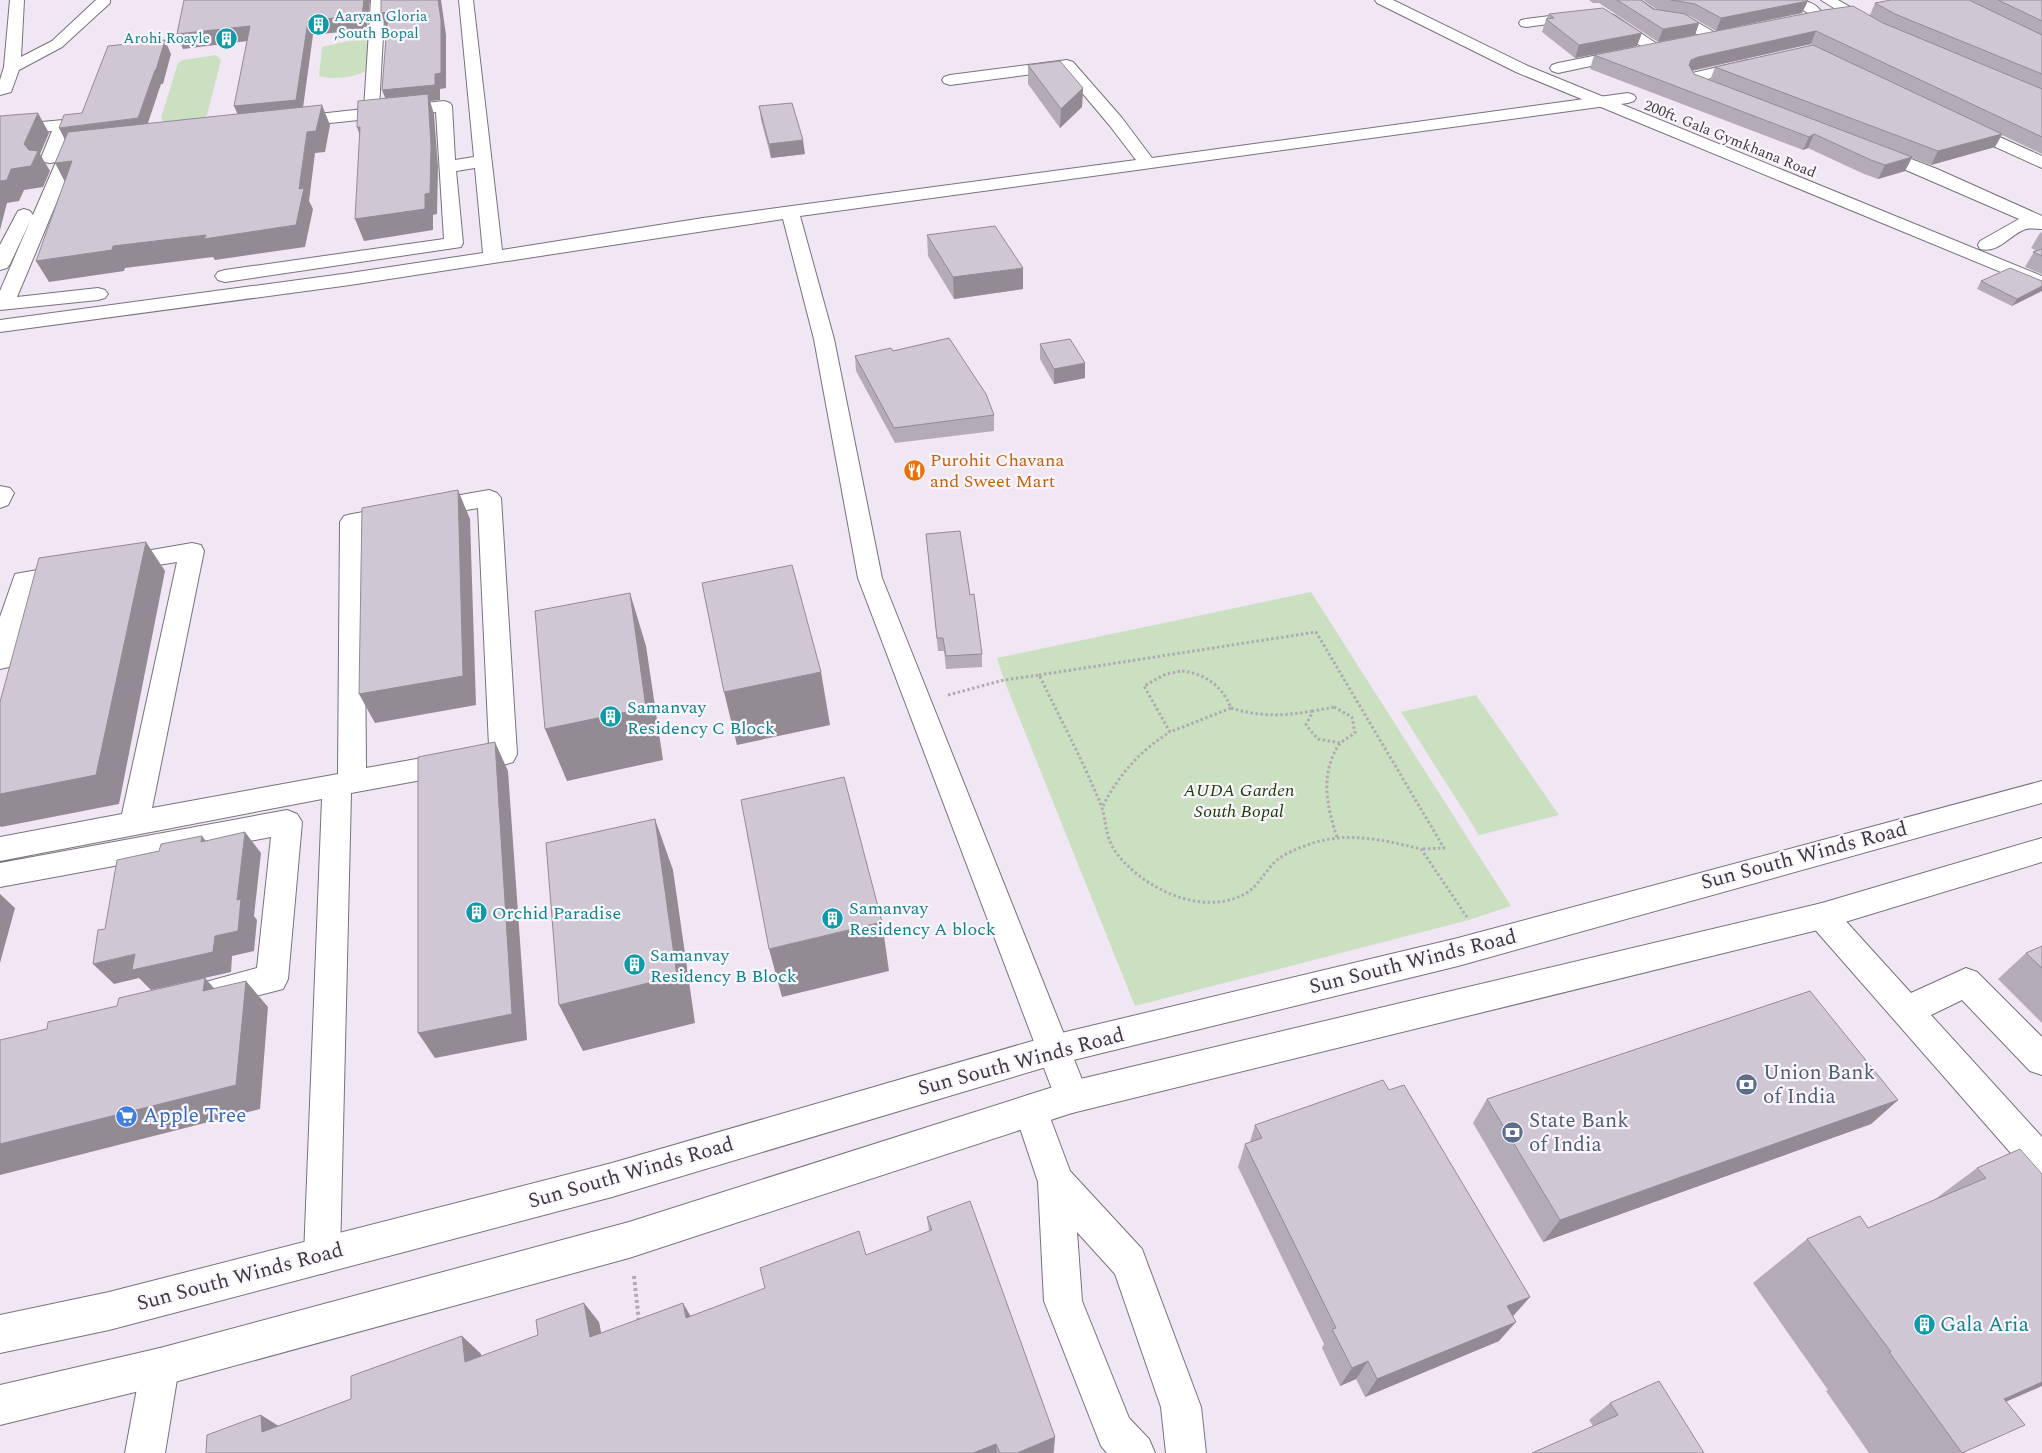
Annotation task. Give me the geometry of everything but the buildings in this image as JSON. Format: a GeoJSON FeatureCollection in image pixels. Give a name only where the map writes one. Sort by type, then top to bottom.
{"type":"FeatureCollection","features":[{"type":"Feature","properties":{"kind":"street"},"geometry":{"type":"LineString","coordinates":[[0,90],[5,89],[12,67],[17,0]]}},
{"type":"Feature","properties":{"kind":"street"},"geometry":{"type":"LineString","coordinates":[[12,67],[56,44],[103,3],[103,0]]}},
{"type":"Feature","properties":{"kind":"street"},"geometry":{"type":"LineString","coordinates":[[371,108],[378,0]]}},
{"type":"Feature","properties":{"kind":"street"},"geometry":{"type":"LineString","coordinates":[[466,0],[493,256]]}},
{"type":"Feature","properties":{"kind":"street"},"geometry":{"type":"LineString","coordinates":[[1382,0],[1522,69],[2042,283]]}},
{"type":"Feature","properties":{"kind":"street"},"geometry":{"type":"LineString","coordinates":[[1630,0],[1655,17],[1685,21],[1719,37],[1695,42]]}},
{"type":"Feature","properties":{"kind":"street"},"geometry":{"type":"LineString","coordinates":[[1773,27],[1812,19],[1817,15],[1812,9],[1796,0]]}},
{"type":"Feature","properties":{"kind":"street"},"geometry":{"type":"LineString","coordinates":[[1828,0],[1883,31]]}},
{"type":"Feature","properties":{"kind":"street"},"geometry":{"type":"LineString","coordinates":[[1526,23],[1600,12],[1660,48],[1558,68]]}},
{"type":"Feature","properties":{"kind":"street","name":"200ft. Gala Gymkhana Road"},"geometry":{"type":"LineString","coordinates":[[1541,59],[1628,98],[2042,267]]}},
{"type":"Feature","properties":{"kind":"street"},"geometry":{"type":"LineString","coordinates":[[1738,100],[1696,83],[1694,77],[1762,62]]}},
{"type":"Feature","properties":{"kind":"street"},"geometry":{"type":"LineString","coordinates":[[950,80],[1067,65],[1147,163]]}},
{"type":"Feature","properties":{"kind":"street"},"geometry":{"type":"LineString","coordinates":[[0,326],[341,280],[790,212],[1628,98]]}},
{"type":"Feature","properties":{"kind":"street"},"geometry":{"type":"LineString","coordinates":[[204,280],[454,243],[444,106],[277,123]]}},
{"type":"Feature","properties":{"kind":"street"},"geometry":{"type":"LineString","coordinates":[[1950,120],[2042,163]]}},
{"type":"Feature","properties":{"kind":"street"},"geometry":{"type":"LineString","coordinates":[[0,131],[63,125],[33,198],[0,264]]}},
{"type":"Feature","properties":{"kind":"street"},"geometry":{"type":"LineString","coordinates":[[100,143],[71,147],[4,305],[118,292]]}},
{"type":"Feature","properties":{"kind":"street"},"geometry":{"type":"LineString","coordinates":[[1861,145],[1931,172],[2042,223]]}},
{"type":"Feature","properties":{"kind":"street"},"geometry":{"type":"LineString","coordinates":[[447,167],[483,162]]}},
{"type":"Feature","properties":{"kind":"street"},"geometry":{"type":"LineString","coordinates":[[790,212],[824,339],[870,578],[1072,1097]]}},
{"type":"Feature","properties":{"kind":"street"},"geometry":{"type":"LineString","coordinates":[[1987,245],[2022,224],[2042,223]]}},
{"type":"Feature","properties":{"kind":"street"},"geometry":{"type":"LineString","coordinates":[[130,308],[137,289]]}},
{"type":"Feature","properties":{"kind":"street"},"geometry":{"type":"LineString","coordinates":[[0,494],[2,493],[0,500]]}},
{"type":"Feature","properties":{"kind":"street"},"geometry":{"type":"LineString","coordinates":[[0,849],[134,824],[345,784],[503,754],[489,498],[352,522],[345,784],[322,1256]]}},
{"type":"Feature","properties":{"kind":"street"},"geometry":{"type":"LineString","coordinates":[[0,660],[24,580],[192,551],[134,824]]}},
{"type":"Feature","properties":{"kind":"street","name":"Sun South Winds Road"},"geometry":{"type":"LineString","coordinates":[[0,1334],[109,1311],[612,1180],[1053,1050],[1458,952],[2042,792]]}},
{"type":"Feature","properties":{"kind":"street"},"geometry":{"type":"LineString","coordinates":[[0,875],[286,822],[272,979],[184,999]]}},
{"type":"Feature","properties":{"kind":"street"},"geometry":{"type":"LineString","coordinates":[[0,1405],[160,1367],[629,1240],[1072,1097],[1822,916],[2042,850]]}},
{"type":"Feature","properties":{"kind":"street"},"geometry":{"type":"LineString","coordinates":[[1822,916],[2042,1163]]}},
{"type":"Feature","properties":{"kind":"street"},"geometry":{"type":"LineString","coordinates":[[1907,1011],[1966,982],[2042,1060]]}},
{"type":"Feature","properties":{"kind":"street"},"geometry":{"type":"LineString","coordinates":[[1031,1110],[1056,1182],[1063,1301],[1115,1432],[1135,1453]]}},
{"type":"Feature","properties":{"kind":"street"},"geometry":{"type":"LineString","coordinates":[[1056,1182],[1129,1262],[1181,1407],[1186,1453]]}},
{"type":"Feature","properties":{"kind":"street"},"geometry":{"type":"LineString","coordinates":[[145,1453],[160,1367]]}},
{"type":"Feature","properties":{"kind":"path"},"geometry":{"type":"LineString","coordinates":[[920,703],[1004,680],[1316,632],[1444,848],[1420,849],[1358,835],[1337,837],[1316,842],[1284,856],[1270,866],[1261,881],[1245,894],[1220,901],[1192,900],[1159,888],[1131,870],[1118,856],[1109,840],[1103,823],[1102,807],[1039,675]]}},
{"type":"Feature","properties":{"kind":"path"},"geometry":{"type":"LineString","coordinates":[[1170,732],[1144,686],[1172,672],[1186,672],[1213,682],[1222,689],[1228,698],[1231,708]]}},
{"type":"Feature","properties":{"kind":"path"},"geometry":{"type":"LineString","coordinates":[[1102,807],[1112,787],[1137,755],[1170,732],[1231,708],[1248,713],[1284,716],[1334,707],[1352,717],[1356,733],[1340,743],[1334,750],[1328,767],[1326,787],[1328,807],[1337,837]]}},
{"type":"Feature","properties":{"kind":"path"},"geometry":{"type":"LineString","coordinates":[[1313,710],[1306,725],[1318,739],[1340,743]]}},
{"type":"Feature","properties":{"kind":"path"},"geometry":{"type":"LineString","coordinates":[[1420,849],[1469,920]]}},
{"type":"Feature","properties":{"kind":"path"},"geometry":{"type":"LineString","coordinates":[[629,1240],[640,1326]]}},
{"type":"Feature","properties":{"kind":"green space"},"geometry":{"type":"Polygon","coordinates":[[[348,41],[370,41],[368,70],[344,78],[319,76],[322,47],[348,41]]]}},
{"type":"Feature","properties":{"kind":"green space"},"geometry":{"type":"Polygon","coordinates":[[[216,55],[221,60],[207,115],[203,119],[165,123],[161,118],[178,63],[183,60],[216,55]]]}},
{"type":"Feature","properties":{"kind":"green space","name":"AUDA Garden South Bopal"},"geometry":{"type":"Polygon","coordinates":[[[1311,592],[1511,906],[1469,920],[1135,1006],[1004,680],[997,658],[1311,592]]]}},
{"type":"Feature","properties":{"kind":"green space"},"geometry":{"type":"Polygon","coordinates":[[[1476,695],[1559,815],[1479,835],[1401,712],[1476,695]]]}},
{"type":"Feature","properties":{"kind":"place","name":"Aaryan Gloria ,South Bopal"},"geometry":{"type":"Point","coordinates":[318,25]}},
{"type":"Feature","properties":{"kind":"place","name":"Arohi Roayle"},"geometry":{"type":"Point","coordinates":[226,38]}},
{"type":"Feature","properties":{"kind":"place","name":"Purohit Chavana and Sweet Mart"},"geometry":{"type":"Point","coordinates":[914,470]}},
{"type":"Feature","properties":{"kind":"place","name":"Samanvay Residency C Block"},"geometry":{"type":"Point","coordinates":[611,717]}},
{"type":"Feature","properties":{"kind":"place","name":"Orchid Paradise"},"geometry":{"type":"Point","coordinates":[476,913]}},
{"type":"Feature","properties":{"kind":"place","name":"Samanvay Residency A block"},"geometry":{"type":"Point","coordinates":[833,918]}},
{"type":"Feature","properties":{"kind":"place","name":"Samanvay Residency B Block"},"geometry":{"type":"Point","coordinates":[634,965]}},
{"type":"Feature","properties":{"kind":"place","name":"Union Bank of India"},"geometry":{"type":"Point","coordinates":[1747,1085]}},
{"type":"Feature","properties":{"kind":"place","name":"Apple Tree"},"geometry":{"type":"Point","coordinates":[127,1116]}},
{"type":"Feature","properties":{"kind":"place","name":"State Bank of India"},"geometry":{"type":"Point","coordinates":[1513,1133]}},
{"type":"Feature","properties":{"kind":"place","name":"Gala Aria"},"geometry":{"type":"Point","coordinates":[1924,1325]}}]}
